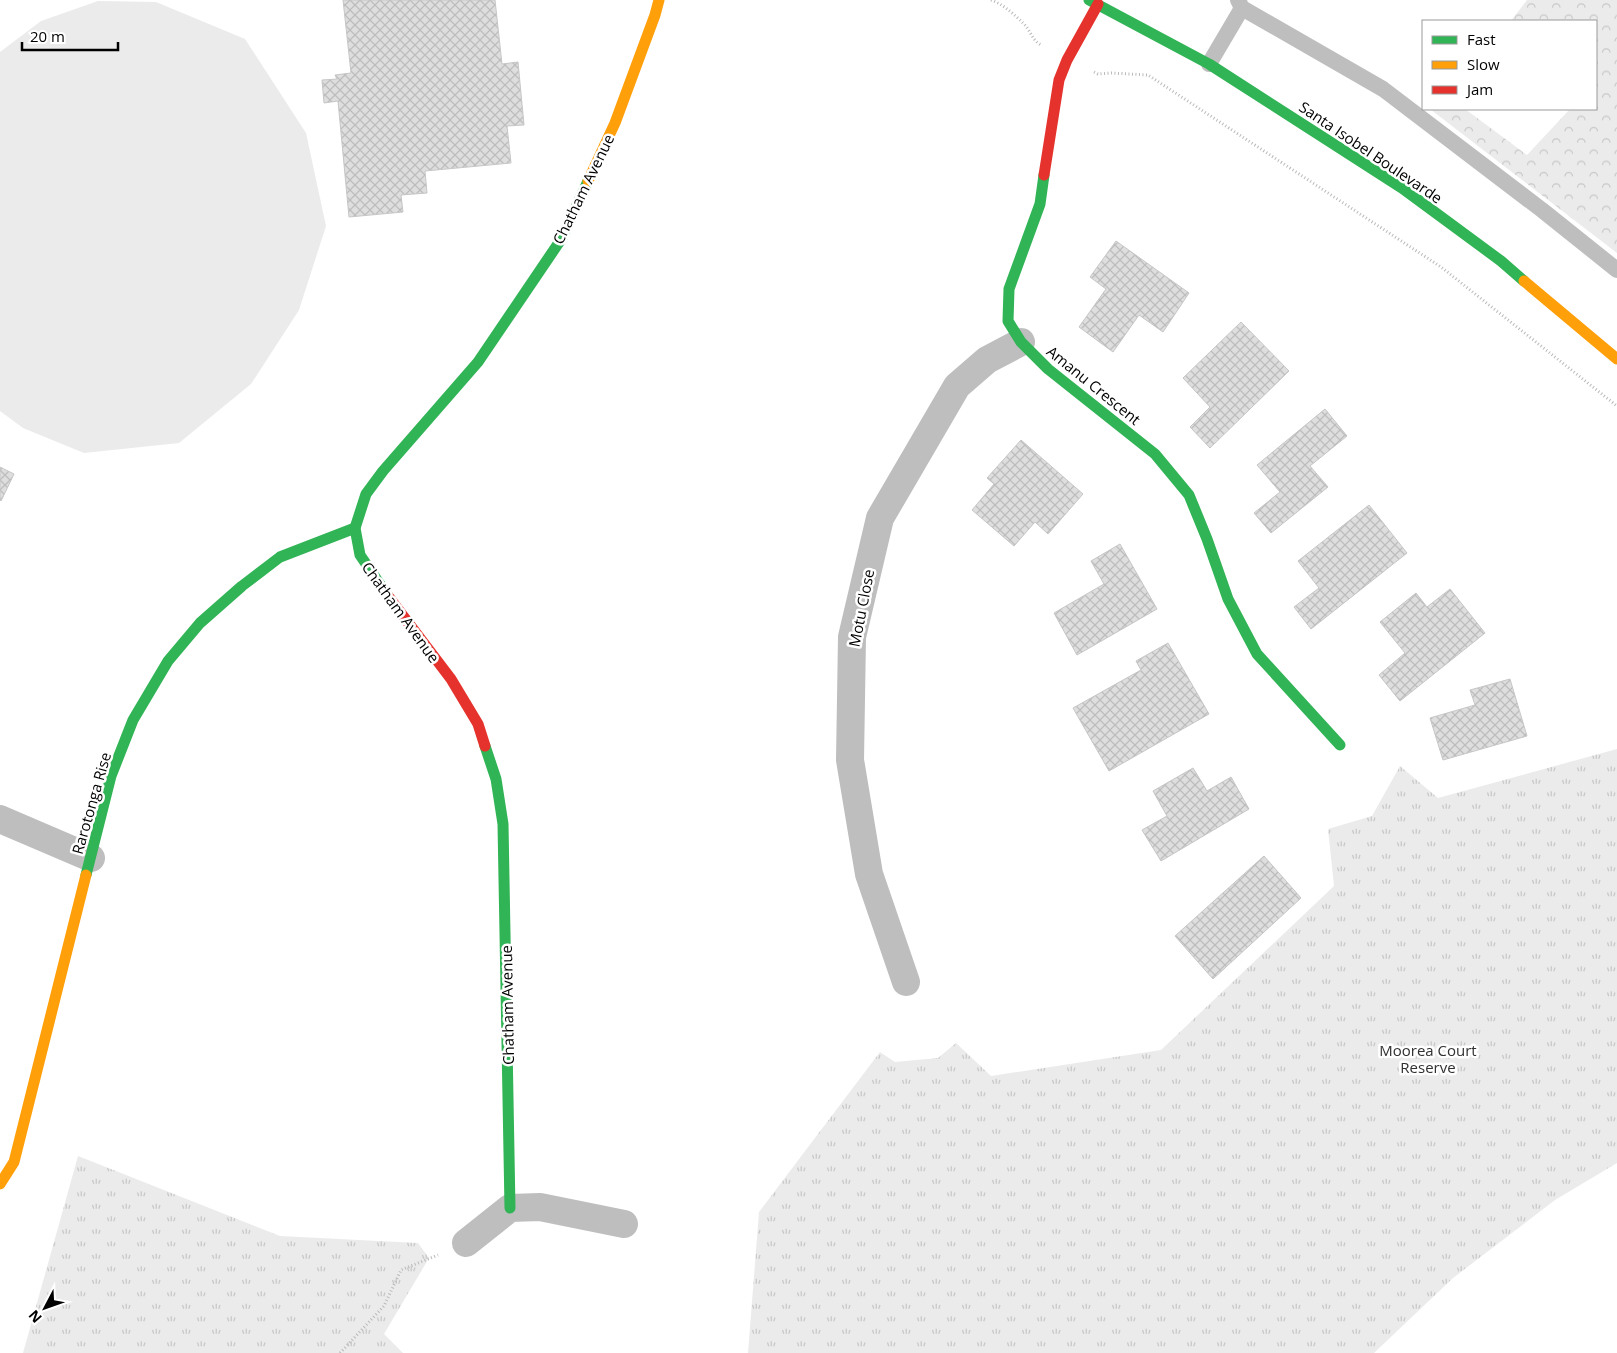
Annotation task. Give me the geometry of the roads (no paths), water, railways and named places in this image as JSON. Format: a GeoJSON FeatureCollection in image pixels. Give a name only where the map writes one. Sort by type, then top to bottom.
{"type":"FeatureCollection","features":[{"type":"Feature","properties":{"kind":"street","name":"Chatham Avenue"},"geometry":{"type":"LineString","coordinates":[[510,1208],[503,824],[496,779],[478,724],[451,679],[373,576],[360,555],[355,528],[366,494],[383,470],[478,362],[562,238],[615,123],[659,0]]}},
{"type":"Feature","properties":{"kind":"street","name":"Amanu Crescent"},"geometry":{"type":"LineString","coordinates":[[1093,2],[1059,80],[1040,204],[1009,289],[1008,322],[1021,342],[1048,369],[1155,454],[1189,495],[1228,599],[1257,654],[1340,745]]}},
{"type":"Feature","properties":{"kind":"street","name":"Santa Isobel Boulevarde"},"geometry":{"type":"LineString","coordinates":[[1093,2],[1208,64],[1410,194],[1501,261],[1617,359]]}},
{"type":"Feature","properties":{"kind":"street","name":"Motu Close"},"geometry":{"type":"LineString","coordinates":[[906,982],[868,874],[850,760],[852,636],[880,518],[957,386],[987,360],[1021,342]]}},
{"type":"Feature","properties":{"kind":"street","name":"Rarotonga Rise"},"geometry":{"type":"LineString","coordinates":[[0,1184],[14,1162],[114,768],[134,720],[168,661],[200,623],[242,586],[280,557],[355,528]]}},
{"type":"Feature","properties":{"kind":"street"},"geometry":{"type":"LineString","coordinates":[[0,819],[90,858]]}},
{"type":"Feature","properties":{"kind":"street"},"geometry":{"type":"LineString","coordinates":[[466,1243],[510,1208],[540,1207],[624,1224]]}},
{"type":"Feature","properties":{"kind":"lane"},"geometry":{"type":"LineString","coordinates":[[1208,64],[1240,4],[1383,89],[1542,210],[1617,270]]}},
{"type":"Feature","properties":{"kind":"park label","name":"Moorea Court Reserve"},"geometry":{"type":"Point","coordinates":[1428,1058]}}]}
